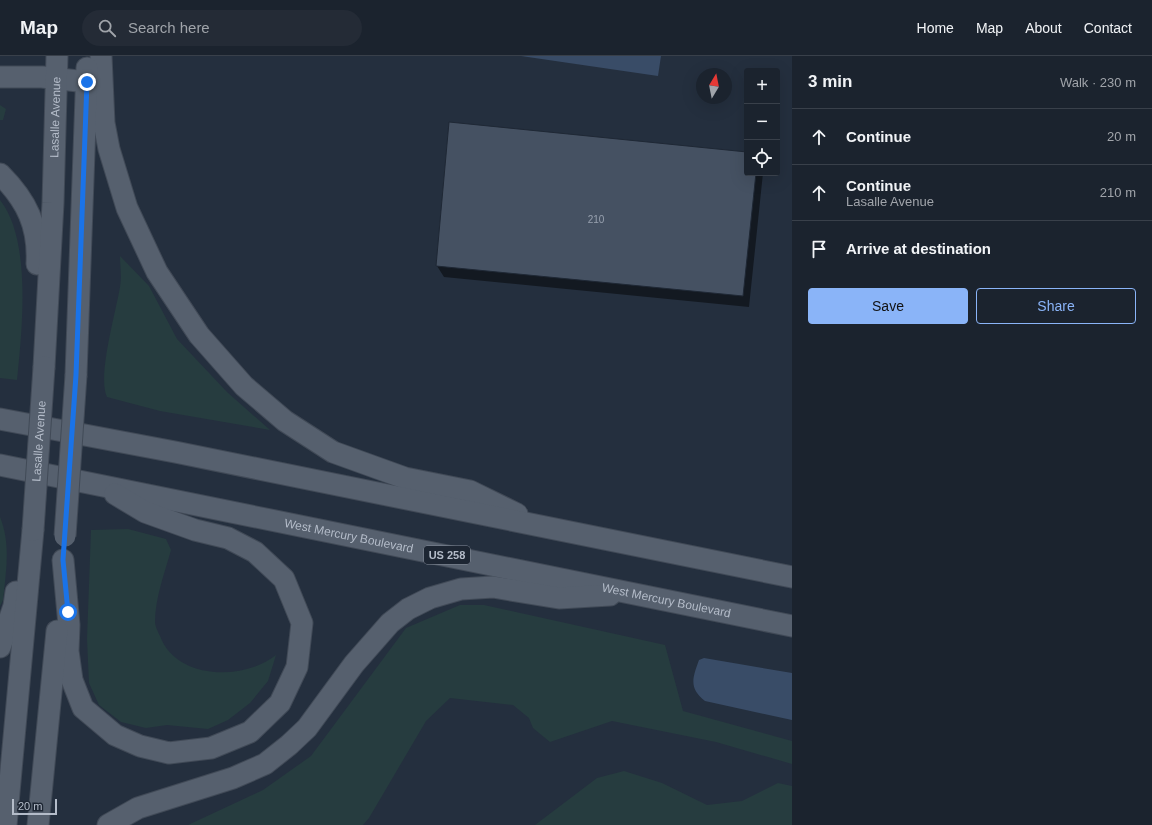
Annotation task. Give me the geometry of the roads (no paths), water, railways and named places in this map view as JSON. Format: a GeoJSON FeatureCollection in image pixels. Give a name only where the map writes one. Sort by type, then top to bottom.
{"type":"FeatureCollection","features":[{"type":"Feature","properties":{"kind":"main road","name":"Lasalle Avenue"},"geometry":{"type":"LineString","coordinates":[[6,825],[8,728],[33,530],[44,367],[53,202],[57,56]]}},
{"type":"Feature","properties":{"kind":"main road"},"geometry":{"type":"LineString","coordinates":[[38,825],[63,560],[76,375],[88,56]]}},
{"type":"Feature","properties":{"kind":"main road"},"geometry":{"type":"LineString","coordinates":[[100,56],[104,123],[109,149],[127,208],[157,272],[194,328],[244,386],[285,421],[333,452],[405,478],[470,491],[544,527]]}},
{"type":"Feature","properties":{"kind":"main road"},"geometry":{"type":"LineString","coordinates":[[0,77],[57,78],[87,82]]}},
{"type":"Feature","properties":{"kind":"main road"},"geometry":{"type":"LineString","coordinates":[[0,174],[14,189],[30,214],[38,239],[36,302],[45,344]]}},
{"type":"Feature","properties":{"kind":"main road"},"geometry":{"type":"LineString","coordinates":[[2,418],[792,577]]}},
{"type":"Feature","properties":{"kind":"main road","name":"West Mercury Boulevard"},"geometry":{"type":"LineString","coordinates":[[0,465],[637,593],[792,626]]}},
{"type":"Feature","properties":{"kind":"main road"},"geometry":{"type":"LineString","coordinates":[[63,560],[69,625],[68,650],[72,680],[83,708],[115,735],[140,746],[170,753],[210,748],[250,732],[280,703],[296,667],[302,623],[284,580],[255,552],[228,538],[195,530],[146,512],[102,486]]}},
{"type":"Feature","properties":{"kind":"main road"},"geometry":{"type":"LineString","coordinates":[[0,647],[14,606],[17,577],[33,530]]}},
{"type":"Feature","properties":{"kind":"main road"},"geometry":{"type":"LineString","coordinates":[[108,825],[138,808],[233,778],[265,764],[289,746],[307,728],[354,664],[390,623],[408,609],[430,598],[461,589],[493,587],[559,598],[637,593]]}},
{"type":"Feature","properties":{"kind":"main road"},"geometry":{"type":"LineString","coordinates":[[8,728],[48,731]]}},
{"type":"Feature","properties":{"kind":"water"},"geometry":{"type":"Polygon","coordinates":[[[521,56],[661,56],[658,76],[521,56]]]}},
{"type":"Feature","properties":{"kind":"water"},"geometry":{"type":"Polygon","coordinates":[[[704,658],[792,673],[792,720],[705,701],[696,692],[693,682],[699,660],[704,658]]]}}]}
